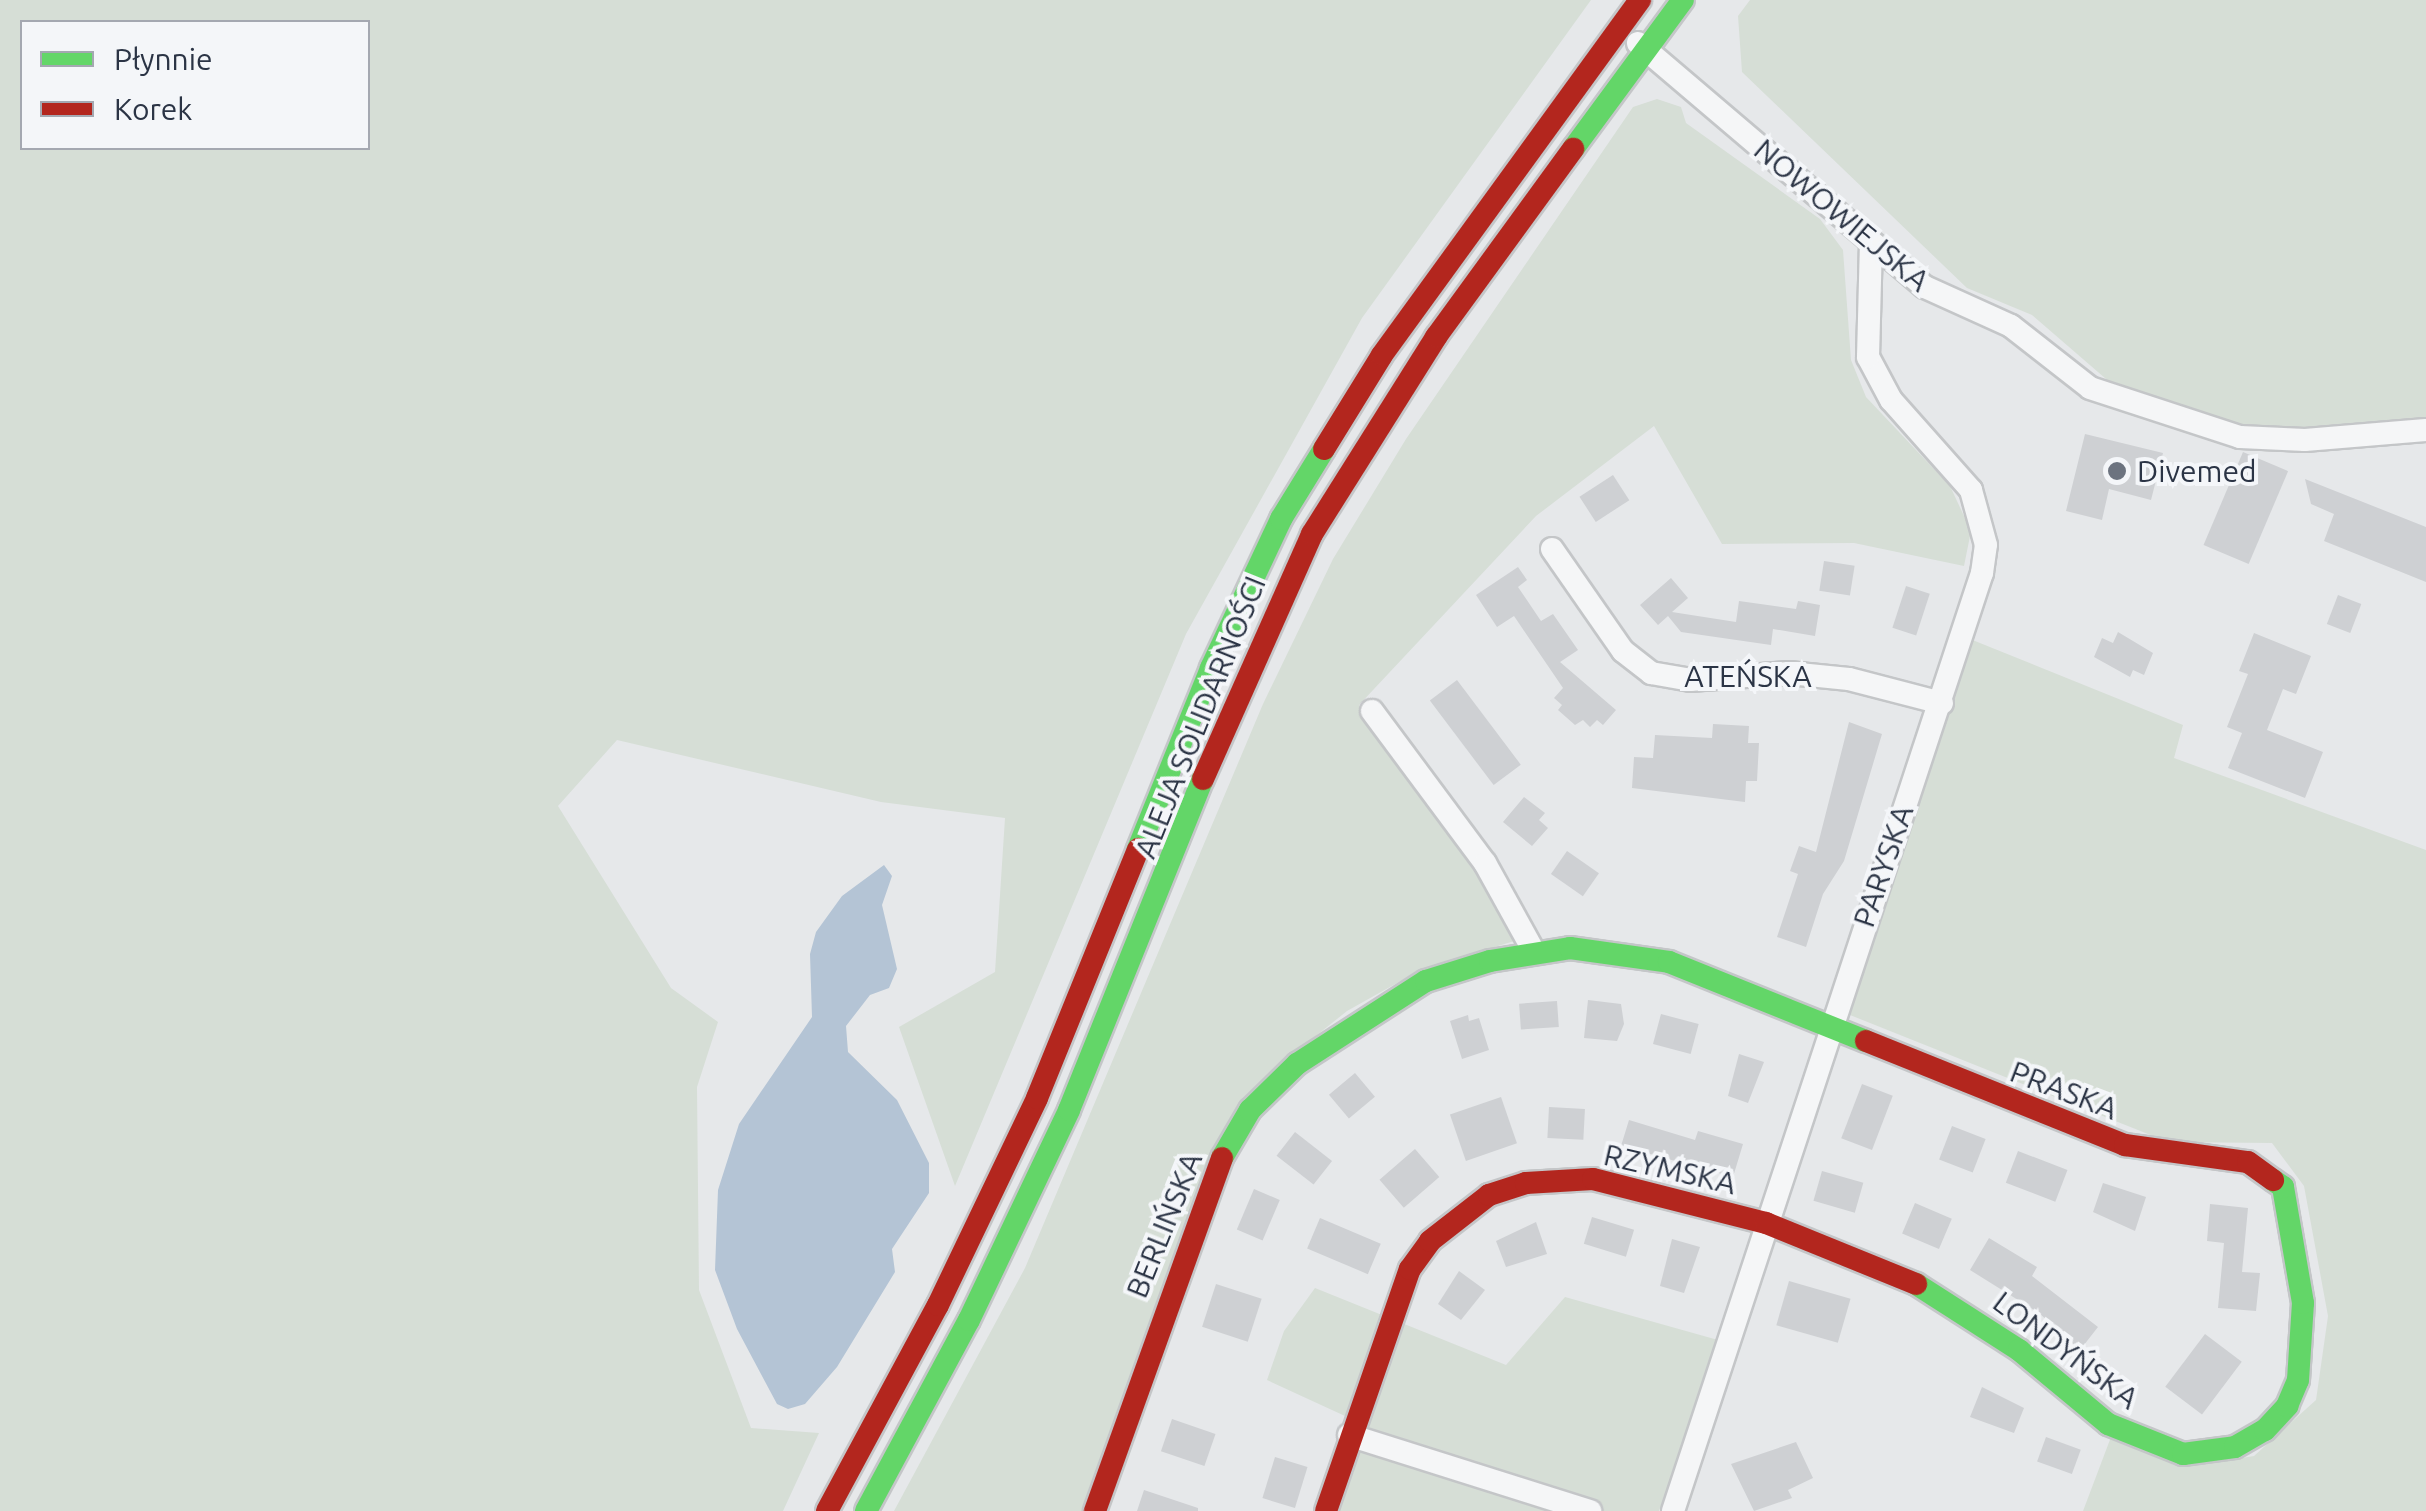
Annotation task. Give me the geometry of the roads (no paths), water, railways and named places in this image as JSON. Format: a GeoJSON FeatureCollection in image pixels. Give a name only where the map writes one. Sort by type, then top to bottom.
{"type":"FeatureCollection","features":[{"type":"Feature","properties":{"kind":"main road","name":"ALEJA SOLIDARNOŚCI"},"geometry":{"type":"LineString","coordinates":[[827,1511],[938,1305],[1038,1098],[1223,640],[1281,520],[1382,355],[1640,0]]}},
{"type":"Feature","properties":{"kind":"main road","name":"ALEJA SOLIDARNOŚCI"},"geometry":{"type":"LineString","coordinates":[[866,1511],[970,1320],[1070,1110],[1243,679],[1312,534],[1419,362],[1683,0]]}},
{"type":"Feature","properties":{"kind":"main road","name":"BERLIŃSKA"},"geometry":{"type":"LineString","coordinates":[[1095,1511],[1211,1177],[1250,1110],[1297,1064],[1426,981],[1533,950],[1585,949],[1669,962],[1829,1022]]}},
{"type":"Feature","properties":{"kind":"main road","name":"PRASKA"},"geometry":{"type":"LineString","coordinates":[[1829,1022],[1988,1094],[2125,1145],[2248,1162],[2283,1187]]}},
{"type":"Feature","properties":{"kind":"main road","name":"RZYMSKA"},"geometry":{"type":"LineString","coordinates":[[1326,1511],[1410,1269],[1430,1240],[1489,1195],[1526,1183],[1593,1180],[1766,1222]]}},
{"type":"Feature","properties":{"kind":"main road","name":"LONDYŃSKA"},"geometry":{"type":"LineString","coordinates":[[1766,1222],[1906,1276],[1957,1305],[2108,1424],[2144,1442],[2183,1454],[2212,1454],[2265,1430],[2287,1406],[2298,1380],[2303,1303],[2283,1187]]}},
{"type":"Feature","properties":{"kind":"street","name":"NOWOWIEJSKA"},"geometry":{"type":"LineString","coordinates":[[1619,29],[1944,300],[2011,326],[2075,378],[2116,400],[2240,437],[2304,440],[2426,430]]}},
{"type":"Feature","properties":{"kind":"street","name":"PARYSKA"},"geometry":{"type":"LineString","coordinates":[[1673,1511],[1829,1022],[1942,702],[1986,545],[1971,490],[1891,400],[1868,357],[1871,243]]}},
{"type":"Feature","properties":{"kind":"street","name":"ATEŃSKA"},"geometry":{"type":"LineString","coordinates":[[1552,550],[1623,651],[1651,673],[1690,680],[1819,676],[1942,702]]}},
{"type":"Feature","properties":{"kind":"street"},"geometry":{"type":"LineString","coordinates":[[1372,711],[1485,863],[1533,950]]}},
{"type":"Feature","properties":{"kind":"street"},"geometry":{"type":"LineString","coordinates":[[1349,1436],[1590,1511]]}},
{"type":"Feature","properties":{"kind":"water"},"geometry":{"type":"Polygon","coordinates":[[[884,865],[892,876],[882,905],[897,969],[889,988],[870,995],[846,1026],[848,1052],[897,1100],[929,1163],[929,1193],[892,1249],[895,1272],[837,1367],[805,1404],[788,1409],[777,1404],[737,1329],[715,1270],[718,1190],[739,1124],[812,1017],[810,954],[816,932],[842,896],[884,865]]]}},
{"type":"Feature","properties":{"kind":"place","name":"Divemed"},"geometry":{"type":"Point","coordinates":[2117,471]}}]}
